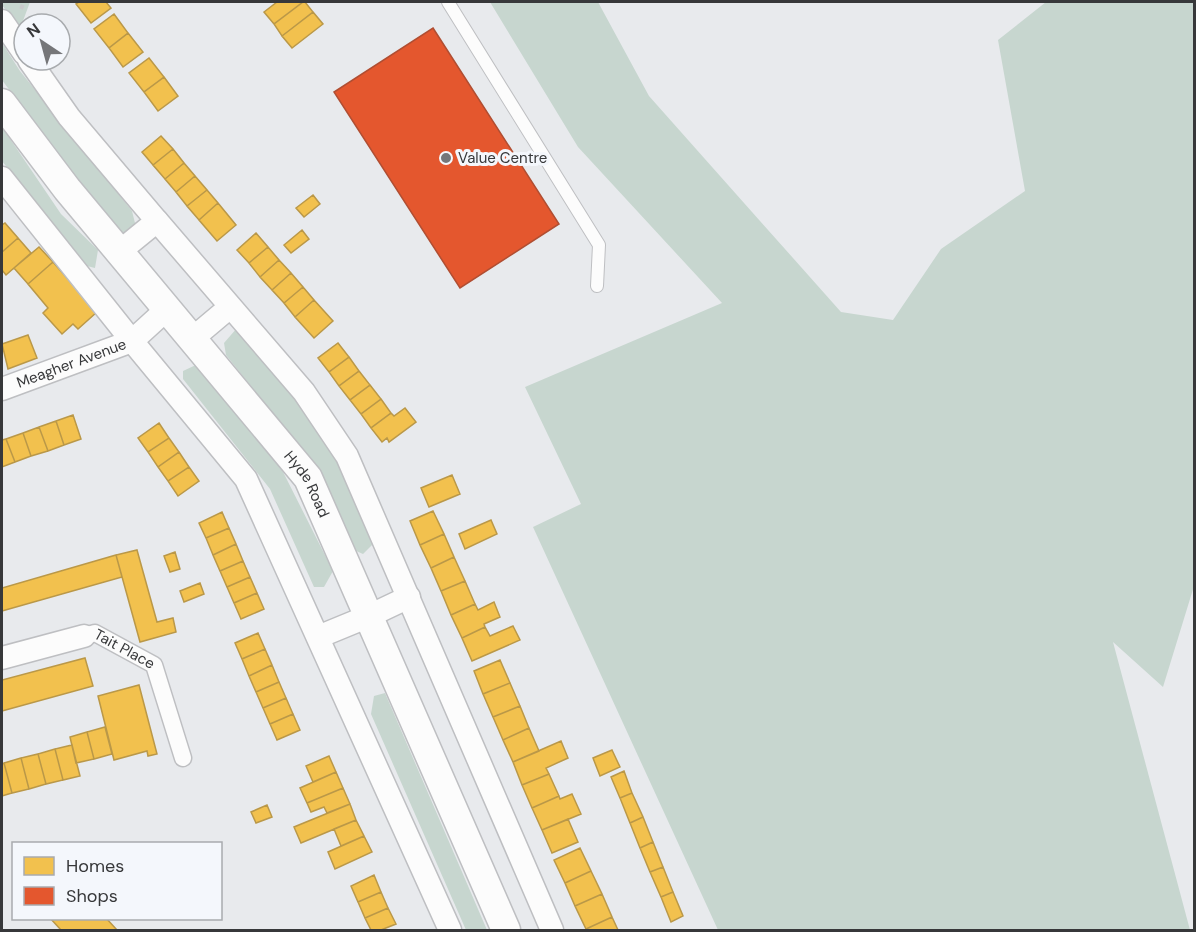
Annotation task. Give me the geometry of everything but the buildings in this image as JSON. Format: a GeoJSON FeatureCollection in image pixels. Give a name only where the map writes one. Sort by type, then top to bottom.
{"type":"FeatureCollection","features":[{"type":"Feature","properties":{"kind":"street"},"geometry":{"type":"LineString","coordinates":[[2,21],[12,36]]}},
{"type":"Feature","properties":{"kind":"street"},"geometry":{"type":"LineString","coordinates":[[37,72],[69,117],[304,392],[347,456],[552,930]]}},
{"type":"Feature","properties":{"kind":"street","name":"Hyde Road"},"geometry":{"type":"LineString","coordinates":[[2,103],[67,189],[308,478],[506,930]]}},
{"type":"Feature","properties":{"kind":"street"},"geometry":{"type":"LineString","coordinates":[[2,178],[246,479],[450,930]]}},
{"type":"Feature","properties":{"kind":"street"},"geometry":{"type":"LineString","coordinates":[[119,252],[157,221]]}},
{"type":"Feature","properties":{"kind":"street"},"geometry":{"type":"LineString","coordinates":[[192,339],[230,307]]}},
{"type":"Feature","properties":{"kind":"street","name":"Meagher Avenue"},"geometry":{"type":"LineString","coordinates":[[2,389],[132,341],[166,310]]}},
{"type":"Feature","properties":{"kind":"street"},"geometry":{"type":"LineString","coordinates":[[318,638],[409,597]]}},
{"type":"Feature","properties":{"kind":"street","name":"Tait Place"},"geometry":{"type":"LineString","coordinates":[[2,658],[95,633],[154,665],[183,758]]}},
{"type":"Feature","properties":{"kind":"lane"},"geometry":{"type":"LineString","coordinates":[[448,2],[599,245],[597,286]]}},
{"type":"Feature","properties":{"kind":"shaded area"},"geometry":{"type":"Polygon","coordinates":[[[2,2],[30,2],[26,12],[12,12],[12,18],[2,2]]]}},
{"type":"Feature","properties":{"kind":"shaded area"},"geometry":{"type":"Polygon","coordinates":[[[490,2],[598,2],[649,96],[841,312],[893,320],[941,249],[1025,191],[998,40],[1046,2],[1194,2],[1194,586],[1163,687],[1113,642],[1190,930],[718,930],[533,527],[581,504],[525,387],[722,303],[578,147],[490,2]]]}},
{"type":"Feature","properties":{"kind":"shaded area"},"geometry":{"type":"Polygon","coordinates":[[[2,43],[12,59],[12,72],[21,72],[132,211],[136,227],[126,236],[112,229],[2,80],[2,43]]]}},
{"type":"Feature","properties":{"kind":"shaded area"},"geometry":{"type":"Polygon","coordinates":[[[2,127],[61,214],[98,250],[95,268],[83,265],[2,161],[2,127]]]}},
{"type":"Feature","properties":{"kind":"shaded area"},"geometry":{"type":"Polygon","coordinates":[[[237,328],[331,442],[374,543],[363,554],[354,550],[311,462],[226,355],[224,343],[237,328]]]}},
{"type":"Feature","properties":{"kind":"shaded area"},"geometry":{"type":"Polygon","coordinates":[[[198,364],[278,462],[333,571],[324,587],[314,587],[270,489],[183,379],[183,371],[198,364]]]}},
{"type":"Feature","properties":{"kind":"shaded area"},"geometry":{"type":"Polygon","coordinates":[[[385,693],[487,930],[466,930],[371,714],[374,696],[385,693]]]}},
{"type":"Feature","properties":{"kind":"place","name":"Value Centre"},"geometry":{"type":"Point","coordinates":[446,158]}}]}
